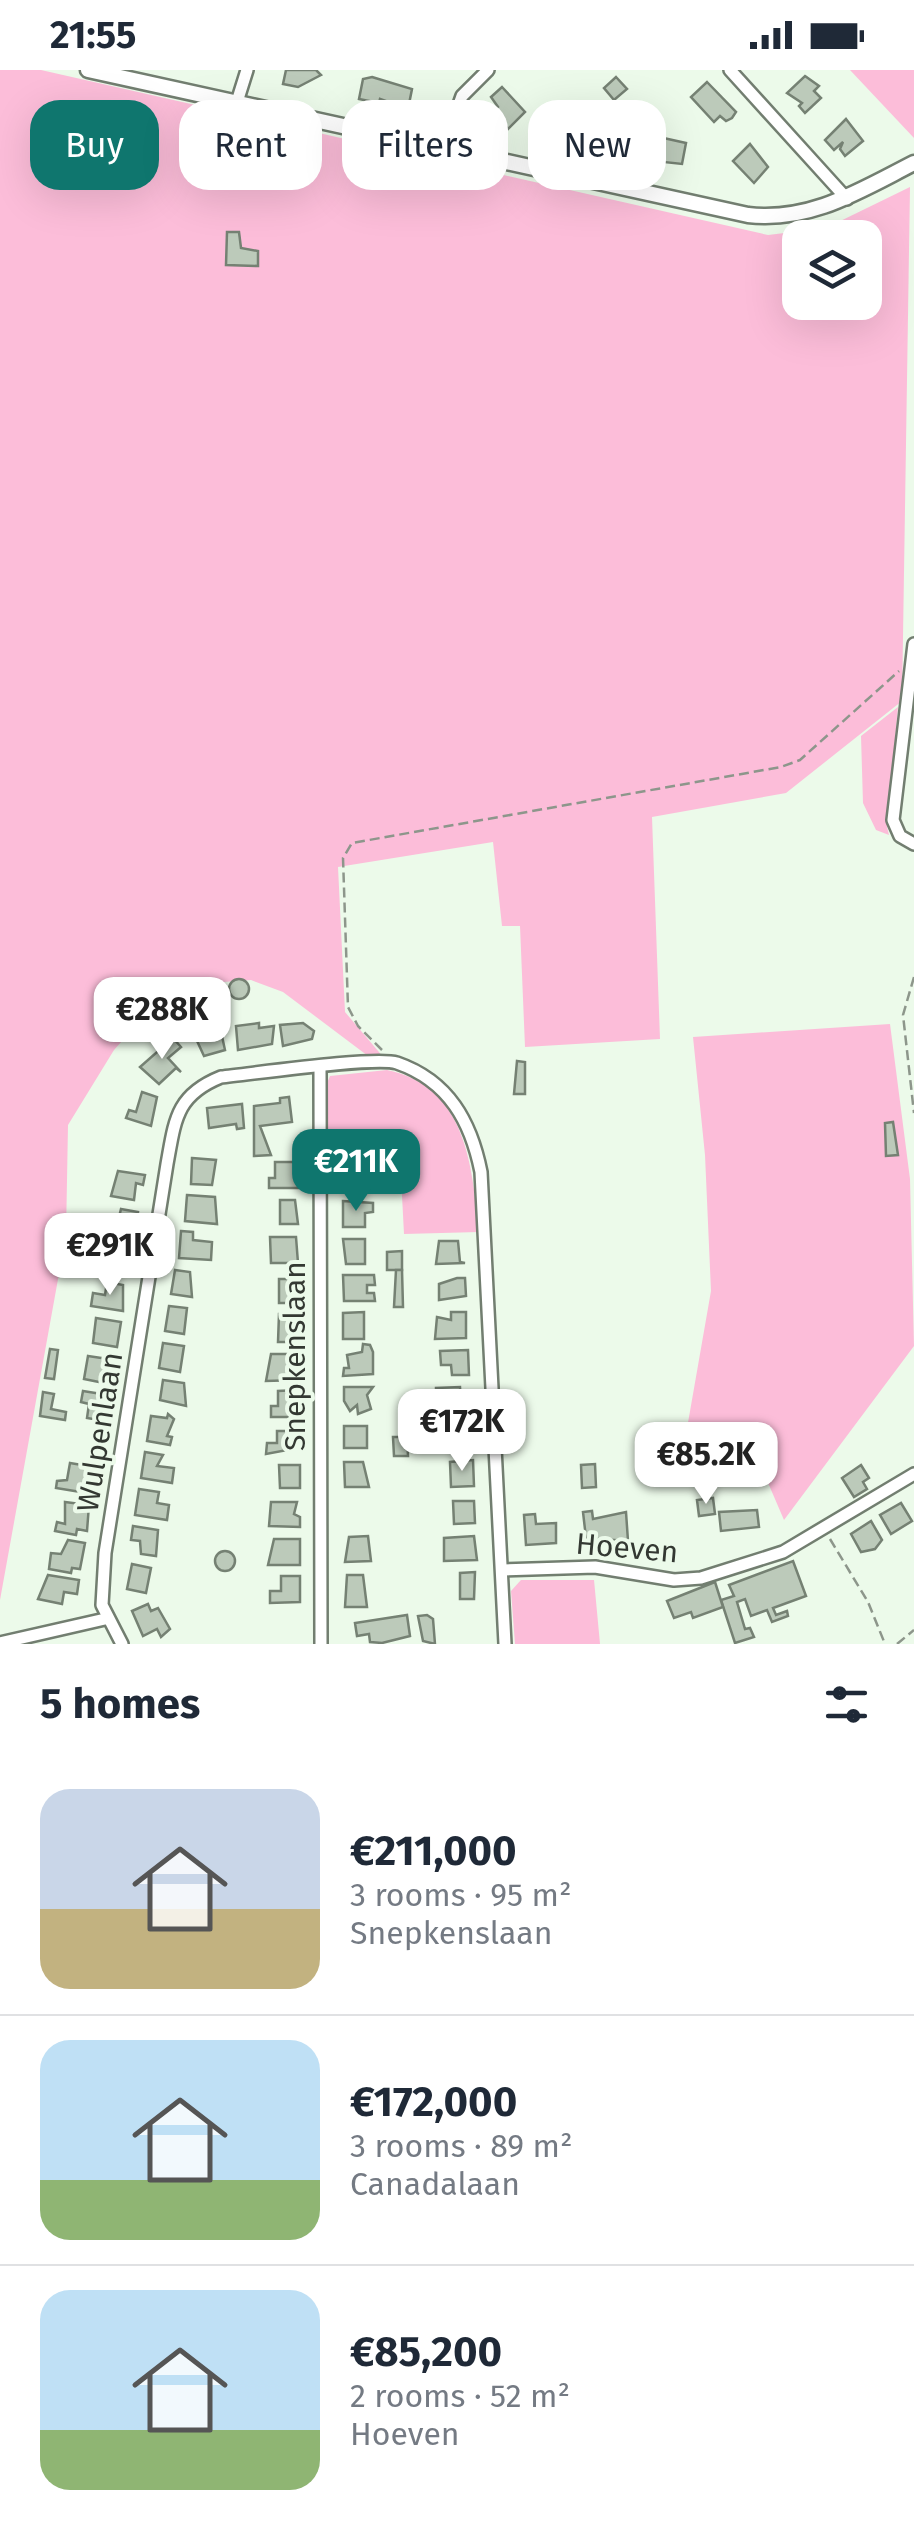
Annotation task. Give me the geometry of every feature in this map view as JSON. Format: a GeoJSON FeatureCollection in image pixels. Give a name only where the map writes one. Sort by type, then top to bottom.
{"type":"FeatureCollection","features":[{"type":"Feature","properties":{"kind":"street"},"geometry":{"type":"LineString","coordinates":[[88,70],[228,100]]}},
{"type":"Feature","properties":{"kind":"street"},"geometry":{"type":"LineString","coordinates":[[238,100],[247,70]]}},
{"type":"Feature","properties":{"kind":"street"},"geometry":{"type":"LineString","coordinates":[[462,100],[488,70]]}},
{"type":"Feature","properties":{"kind":"street"},"geometry":{"type":"LineString","coordinates":[[730,70],[846,198]]}},
{"type":"Feature","properties":{"kind":"street"},"geometry":{"type":"LineString","coordinates":[[508,161],[772,218],[813,211],[914,163]]}},
{"type":"Feature","properties":{"kind":"street"},"geometry":{"type":"LineString","coordinates":[[914,644],[892,820],[900,836],[914,844]]}},
{"type":"Feature","properties":{"kind":"street"},"geometry":{"type":"LineString","coordinates":[[394,1062],[437,1085],[472,1129],[485,1197],[506,1644]]}},
{"type":"Feature","properties":{"kind":"street","name":"Wulpenlaan"},"geometry":{"type":"LineString","coordinates":[[106,1619],[105,1553],[174,1124],[183,1102],[198,1086],[221,1078],[394,1062]]}},
{"type":"Feature","properties":{"kind":"street","name":"Snepkenslaan"},"geometry":{"type":"LineString","coordinates":[[320,1068],[320,1644]]}},
{"type":"Feature","properties":{"kind":"street","name":"Hoeven"},"geometry":{"type":"LineString","coordinates":[[504,1570],[595,1566],[674,1580],[701,1578],[783,1552],[914,1474]]}},
{"type":"Feature","properties":{"kind":"street"},"geometry":{"type":"LineString","coordinates":[[0,1643],[106,1619],[122,1644]]}},
{"type":"Feature","properties":{"kind":"path"},"geometry":{"type":"LineString","coordinates":[[394,1062],[358,1026],[348,1007],[342,858],[352,843],[781,768],[800,760],[912,658]]}},
{"type":"Feature","properties":{"kind":"path"},"geometry":{"type":"LineString","coordinates":[[914,977],[903,1015],[912,1068],[914,1113]]}},
{"type":"Feature","properties":{"kind":"path"},"geometry":{"type":"LineString","coordinates":[[823,1528],[868,1602],[884,1644]]}},
{"type":"Feature","properties":{"kind":"path"},"geometry":{"type":"LineString","coordinates":[[897,1644],[914,1630]]}},
{"type":"Feature","properties":{"kind":"shaded area"},"geometry":{"type":"Polygon","coordinates":[[[0,70],[41,70],[179,101],[179,190],[322,190],[322,134],[342,138],[342,190],[508,190],[508,176],[528,181],[528,190],[570,190],[768,235],[782,233],[782,320],[882,320],[882,220],[842,220],[910,187],[902,701],[786,793],[652,817],[660,1039],[525,1047],[520,926],[502,926],[493,842],[338,867],[345,1012],[384,1058],[372,1059],[283,992],[251,980],[209,983],[131,1031],[114,1050],[68,1125],[66,1235],[0,1600],[0,70]]]}},
{"type":"Feature","properties":{"kind":"shaded area"},"geometry":{"type":"Polygon","coordinates":[[[850,70],[914,70],[914,138],[850,70]]]}},
{"type":"Feature","properties":{"kind":"shaded area"},"geometry":{"type":"Polygon","coordinates":[[[898,707],[889,835],[876,830],[863,803],[861,736],[898,707]]]}},
{"type":"Feature","properties":{"kind":"shaded area"},"geometry":{"type":"Polygon","coordinates":[[[890,1024],[910,1179],[914,1346],[784,1520],[760,1464],[682,1457],[711,1291],[705,1155],[693,1037],[890,1024]]]}},
{"type":"Feature","properties":{"kind":"shaded area"},"geometry":{"type":"Polygon","coordinates":[[[387,1070],[414,1079],[434,1093],[449,1111],[468,1156],[479,1232],[404,1234],[400,1157],[327,1157],[325,1088],[330,1076],[387,1070]]]}},
{"type":"Feature","properties":{"kind":"shaded area"},"geometry":{"type":"Polygon","coordinates":[[[521,1580],[594,1580],[600,1644],[515,1644],[511,1591],[521,1580]]]}},
{"type":"Feature","properties":{"kind":"building"},"geometry":{"type":"Polygon","coordinates":[[[286,70],[316,70],[321,75],[298,87],[283,84],[286,70]]]}},
{"type":"Feature","properties":{"kind":"building"},"geometry":{"type":"Polygon","coordinates":[[[805,76],[819,86],[814,91],[821,98],[805,113],[799,106],[802,103],[787,93],[805,76]]]}},
{"type":"Feature","properties":{"kind":"building"},"geometry":{"type":"Polygon","coordinates":[[[372,77],[412,89],[410,100],[359,99],[363,79],[372,77]]]}},
{"type":"Feature","properties":{"kind":"building"},"geometry":{"type":"Polygon","coordinates":[[[616,77],[627,89],[614,100],[604,88],[616,77]]]}},
{"type":"Feature","properties":{"kind":"building"},"geometry":{"type":"Polygon","coordinates":[[[707,82],[736,112],[732,118],[726,121],[720,116],[714,122],[691,97],[707,82]]]}},
{"type":"Feature","properties":{"kind":"building"},"geometry":{"type":"Polygon","coordinates":[[[502,87],[525,112],[508,129],[508,100],[491,97],[502,87]]]}},
{"type":"Feature","properties":{"kind":"building"},"geometry":{"type":"Polygon","coordinates":[[[846,119],[863,141],[845,156],[840,149],[843,142],[834,150],[825,140],[846,119]]]}},
{"type":"Feature","properties":{"kind":"building"},"geometry":{"type":"Polygon","coordinates":[[[666,139],[686,143],[682,164],[666,162],[666,139]]]}},
{"type":"Feature","properties":{"kind":"building"},"geometry":{"type":"Polygon","coordinates":[[[750,144],[768,167],[754,183],[733,161],[750,144]]]}},
{"type":"Feature","properties":{"kind":"building"},"geometry":{"type":"Polygon","coordinates":[[[227,232],[239,232],[241,248],[258,251],[258,266],[226,265],[227,232]]]}},
{"type":"Feature","properties":{"kind":"building"},"geometry":{"type":"Polygon","coordinates":[[[239,979],[249,989],[239,999],[229,989],[239,979]]]}},
{"type":"Feature","properties":{"kind":"building"},"geometry":{"type":"Polygon","coordinates":[[[259,1023],[259,1028],[274,1026],[272,1044],[238,1050],[236,1026],[259,1023]]]}},
{"type":"Feature","properties":{"kind":"building"},"geometry":{"type":"Polygon","coordinates":[[[303,1023],[314,1031],[312,1039],[283,1046],[280,1025],[303,1023]]]}},
{"type":"Feature","properties":{"kind":"building"},"geometry":{"type":"Polygon","coordinates":[[[220,1027],[225,1050],[204,1056],[192,1030],[200,1028],[202,1037],[220,1027]]]}},
{"type":"Feature","properties":{"kind":"building"},"geometry":{"type":"Polygon","coordinates":[[[173,1038],[181,1047],[168,1058],[181,1072],[176,1068],[159,1084],[140,1067],[173,1038]]]}},
{"type":"Feature","properties":{"kind":"building"},"geometry":{"type":"Polygon","coordinates":[[[517,1061],[525,1062],[525,1094],[514,1094],[517,1061]]]}},
{"type":"Feature","properties":{"kind":"building"},"geometry":{"type":"Polygon","coordinates":[[[142,1092],[157,1097],[151,1126],[126,1118],[129,1110],[136,1112],[142,1092]]]}},
{"type":"Feature","properties":{"kind":"building"},"geometry":{"type":"Polygon","coordinates":[[[289,1097],[292,1122],[260,1126],[271,1155],[254,1156],[254,1106],[280,1103],[280,1098],[289,1097]]]}},
{"type":"Feature","properties":{"kind":"building"},"geometry":{"type":"Polygon","coordinates":[[[242,1104],[244,1128],[237,1129],[236,1124],[209,1128],[207,1108],[242,1104]]]}},
{"type":"Feature","properties":{"kind":"building"},"geometry":{"type":"Polygon","coordinates":[[[893,1122],[898,1155],[886,1156],[885,1123],[893,1122]]]}},
{"type":"Feature","properties":{"kind":"building"},"geometry":{"type":"Polygon","coordinates":[[[192,1158],[216,1160],[212,1185],[191,1184],[192,1158]]]}},
{"type":"Feature","properties":{"kind":"building"},"geometry":{"type":"Polygon","coordinates":[[[275,1162],[298,1162],[298,1188],[269,1188],[269,1178],[275,1178],[275,1162]]]}},
{"type":"Feature","properties":{"kind":"building"},"geometry":{"type":"Polygon","coordinates":[[[343,1164],[366,1166],[366,1172],[375,1172],[375,1190],[342,1190],[343,1164]]]}},
{"type":"Feature","properties":{"kind":"building"},"geometry":{"type":"Polygon","coordinates":[[[118,1171],[145,1175],[143,1185],[136,1183],[134,1200],[111,1196],[118,1171]]]}},
{"type":"Feature","properties":{"kind":"building"},"geometry":{"type":"Polygon","coordinates":[[[187,1195],[215,1197],[217,1224],[185,1221],[187,1195]]]}},
{"type":"Feature","properties":{"kind":"building"},"geometry":{"type":"Polygon","coordinates":[[[280,1200],[295,1200],[298,1224],[280,1224],[280,1200]]]}},
{"type":"Feature","properties":{"kind":"building"},"geometry":{"type":"Polygon","coordinates":[[[343,1201],[373,1203],[373,1212],[365,1213],[365,1227],[343,1227],[343,1201]]]}},
{"type":"Feature","properties":{"kind":"building"},"geometry":{"type":"Polygon","coordinates":[[[121,1209],[138,1212],[135,1235],[111,1231],[114,1215],[119,1217],[121,1209]]]}},
{"type":"Feature","properties":{"kind":"building"},"geometry":{"type":"Polygon","coordinates":[[[181,1231],[193,1232],[193,1240],[212,1242],[211,1260],[179,1258],[181,1231]]]}},
{"type":"Feature","properties":{"kind":"building"},"geometry":{"type":"Polygon","coordinates":[[[270,1237],[296,1237],[298,1263],[271,1263],[270,1237]]]}},
{"type":"Feature","properties":{"kind":"building"},"geometry":{"type":"Polygon","coordinates":[[[343,1239],[365,1239],[365,1264],[346,1264],[343,1239]]]}},
{"type":"Feature","properties":{"kind":"building"},"geometry":{"type":"Polygon","coordinates":[[[439,1241],[458,1241],[460,1262],[465,1263],[436,1264],[439,1241]]]}},
{"type":"Feature","properties":{"kind":"building"},"geometry":{"type":"Polygon","coordinates":[[[108,1247],[131,1250],[130,1268],[112,1265],[111,1272],[98,1269],[100,1258],[106,1259],[108,1247]]]}},
{"type":"Feature","properties":{"kind":"building"},"geometry":{"type":"Polygon","coordinates":[[[402,1251],[402,1270],[387,1270],[387,1252],[402,1251]]]}},
{"type":"Feature","properties":{"kind":"building"},"geometry":{"type":"Polygon","coordinates":[[[175,1270],[190,1272],[192,1297],[171,1294],[175,1270]]]}},
{"type":"Feature","properties":{"kind":"building"},"geometry":{"type":"Polygon","coordinates":[[[396,1270],[402,1270],[403,1307],[394,1307],[396,1270]]]}},
{"type":"Feature","properties":{"kind":"building"},"geometry":{"type":"Polygon","coordinates":[[[343,1275],[374,1275],[375,1285],[367,1285],[367,1293],[374,1293],[375,1301],[344,1301],[343,1275]]]}},
{"type":"Feature","properties":{"kind":"building"},"geometry":{"type":"Polygon","coordinates":[[[465,1278],[466,1296],[439,1300],[439,1284],[465,1278]]]}},
{"type":"Feature","properties":{"kind":"building"},"geometry":{"type":"Polygon","coordinates":[[[279,1279],[297,1279],[299,1303],[279,1303],[279,1279]]]}},
{"type":"Feature","properties":{"kind":"building"},"geometry":{"type":"Polygon","coordinates":[[[107,1282],[123,1285],[123,1311],[91,1306],[93,1293],[105,1295],[107,1282]]]}},
{"type":"Feature","properties":{"kind":"building"},"geometry":{"type":"Polygon","coordinates":[[[169,1306],[187,1308],[184,1334],[165,1331],[169,1306]]]}},
{"type":"Feature","properties":{"kind":"building"},"geometry":{"type":"Polygon","coordinates":[[[364,1312],[364,1339],[343,1339],[343,1313],[364,1312]]]}},
{"type":"Feature","properties":{"kind":"building"},"geometry":{"type":"Polygon","coordinates":[[[451,1312],[466,1312],[466,1338],[435,1339],[437,1317],[451,1320],[451,1312]]]}},
{"type":"Feature","properties":{"kind":"building"},"geometry":{"type":"Polygon","coordinates":[[[279,1314],[297,1314],[299,1342],[278,1342],[279,1314]]]}},
{"type":"Feature","properties":{"kind":"building"},"geometry":{"type":"Polygon","coordinates":[[[96,1318],[121,1322],[117,1347],[93,1343],[96,1318]]]}},
{"type":"Feature","properties":{"kind":"building"},"geometry":{"type":"Polygon","coordinates":[[[163,1343],[184,1346],[180,1372],[159,1368],[163,1343]]]}},
{"type":"Feature","properties":{"kind":"building"},"geometry":{"type":"Polygon","coordinates":[[[363,1344],[370,1345],[373,1352],[373,1374],[343,1376],[344,1368],[349,1368],[347,1355],[362,1352],[363,1344]]]}},
{"type":"Feature","properties":{"kind":"building"},"geometry":{"type":"Polygon","coordinates":[[[50,1349],[58,1350],[54,1379],[45,1378],[50,1349]]]}},
{"type":"Feature","properties":{"kind":"building"},"geometry":{"type":"Polygon","coordinates":[[[468,1350],[469,1375],[452,1375],[451,1365],[441,1365],[440,1351],[468,1350]]]}},
{"type":"Feature","properties":{"kind":"building"},"geometry":{"type":"Polygon","coordinates":[[[271,1354],[295,1354],[299,1380],[266,1381],[271,1354]]]}},
{"type":"Feature","properties":{"kind":"building"},"geometry":{"type":"Polygon","coordinates":[[[88,1356],[115,1360],[109,1384],[84,1379],[88,1356]]]}},
{"type":"Feature","properties":{"kind":"building"},"geometry":{"type":"Polygon","coordinates":[[[163,1380],[184,1383],[186,1406],[160,1400],[163,1380]]]}},
{"type":"Feature","properties":{"kind":"building"},"geometry":{"type":"Polygon","coordinates":[[[344,1387],[373,1387],[367,1395],[371,1409],[358,1414],[357,1405],[350,1411],[344,1401],[344,1387]]]}},
{"type":"Feature","properties":{"kind":"building"},"geometry":{"type":"Polygon","coordinates":[[[460,1387],[461,1406],[470,1404],[470,1412],[438,1413],[441,1395],[436,1395],[436,1388],[460,1387]]]}},
{"type":"Feature","properties":{"kind":"building"},"geometry":{"type":"Polygon","coordinates":[[[298,1390],[299,1417],[271,1417],[271,1406],[278,1406],[278,1391],[298,1390]]]}},
{"type":"Feature","properties":{"kind":"building"},"geometry":{"type":"Polygon","coordinates":[[[83,1391],[108,1395],[105,1421],[87,1418],[89,1404],[81,1402],[83,1391]]]}},
{"type":"Feature","properties":{"kind":"building"},"geometry":{"type":"Polygon","coordinates":[[[43,1392],[54,1394],[51,1409],[66,1412],[65,1420],[40,1416],[43,1392]]]}},
{"type":"Feature","properties":{"kind":"building"},"geometry":{"type":"Polygon","coordinates":[[[168,1414],[174,1419],[167,1436],[172,1437],[170,1445],[147,1441],[151,1416],[167,1418],[168,1414]]]}},
{"type":"Feature","properties":{"kind":"building"},"geometry":{"type":"Polygon","coordinates":[[[445,1424],[465,1424],[471,1449],[439,1450],[445,1424]]]}},
{"type":"Feature","properties":{"kind":"building"},"geometry":{"type":"Polygon","coordinates":[[[344,1426],[367,1426],[367,1448],[344,1448],[344,1426]]]}},
{"type":"Feature","properties":{"kind":"building"},"geometry":{"type":"Polygon","coordinates":[[[277,1431],[298,1431],[298,1448],[266,1454],[267,1443],[277,1443],[277,1431]]]}},
{"type":"Feature","properties":{"kind":"building"},"geometry":{"type":"Polygon","coordinates":[[[393,1437],[407,1437],[408,1456],[394,1456],[393,1437]]]}},
{"type":"Feature","properties":{"kind":"building"},"geometry":{"type":"Polygon","coordinates":[[[145,1452],[163,1455],[157,1466],[174,1468],[172,1483],[141,1478],[145,1452]]]}},
{"type":"Feature","properties":{"kind":"building"},"geometry":{"type":"Polygon","coordinates":[[[473,1460],[474,1486],[451,1487],[450,1462],[473,1460]]]}},
{"type":"Feature","properties":{"kind":"building"},"geometry":{"type":"Polygon","coordinates":[[[344,1462],[363,1462],[369,1487],[345,1487],[344,1462]]]}},
{"type":"Feature","properties":{"kind":"building"},"geometry":{"type":"Polygon","coordinates":[[[70,1463],[88,1466],[85,1484],[95,1485],[93,1494],[56,1488],[57,1481],[67,1480],[70,1463]]]}},
{"type":"Feature","properties":{"kind":"building"},"geometry":{"type":"Polygon","coordinates":[[[595,1464],[596,1487],[582,1488],[581,1465],[595,1464]]]}},
{"type":"Feature","properties":{"kind":"building"},"geometry":{"type":"Polygon","coordinates":[[[279,1465],[300,1465],[300,1488],[280,1488],[279,1465]]]}},
{"type":"Feature","properties":{"kind":"building"},"geometry":{"type":"Polygon","coordinates":[[[861,1465],[869,1478],[863,1482],[867,1489],[854,1497],[842,1478],[861,1465]]]}},
{"type":"Feature","properties":{"kind":"building"},"geometry":{"type":"Polygon","coordinates":[[[139,1489],[159,1492],[157,1503],[169,1505],[167,1520],[135,1515],[139,1489]]]}},
{"type":"Feature","properties":{"kind":"building"},"geometry":{"type":"Polygon","coordinates":[[[713,1498],[715,1514],[699,1516],[697,1500],[713,1498]]]}},
{"type":"Feature","properties":{"kind":"building"},"geometry":{"type":"Polygon","coordinates":[[[453,1501],[474,1501],[475,1523],[454,1524],[453,1501]]]}},
{"type":"Feature","properties":{"kind":"building"},"geometry":{"type":"Polygon","coordinates":[[[65,1502],[89,1505],[87,1531],[77,1529],[76,1535],[55,1531],[57,1522],[65,1524],[65,1502]]]}},
{"type":"Feature","properties":{"kind":"building"},"geometry":{"type":"Polygon","coordinates":[[[271,1502],[297,1502],[294,1514],[300,1517],[300,1527],[269,1526],[271,1502]]]}},
{"type":"Feature","properties":{"kind":"building"},"geometry":{"type":"Polygon","coordinates":[[[901,1503],[912,1521],[891,1534],[880,1515],[901,1503]]]}},
{"type":"Feature","properties":{"kind":"building"},"geometry":{"type":"Polygon","coordinates":[[[757,1510],[759,1527],[721,1531],[719,1512],[757,1510]]]}},
{"type":"Feature","properties":{"kind":"building"},"geometry":{"type":"Polygon","coordinates":[[[592,1511],[593,1519],[626,1512],[628,1541],[586,1538],[583,1512],[592,1511]]]}},
{"type":"Feature","properties":{"kind":"building"},"geometry":{"type":"Polygon","coordinates":[[[535,1514],[536,1524],[556,1523],[556,1543],[526,1545],[524,1515],[535,1514]]]}},
{"type":"Feature","properties":{"kind":"building"},"geometry":{"type":"Polygon","coordinates":[[[871,1521],[882,1540],[875,1549],[861,1552],[851,1534],[871,1521]]]}},
{"type":"Feature","properties":{"kind":"building"},"geometry":{"type":"Polygon","coordinates":[[[133,1526],[158,1530],[156,1556],[141,1554],[140,1541],[131,1540],[133,1526]]]}},
{"type":"Feature","properties":{"kind":"building"},"geometry":{"type":"Polygon","coordinates":[[[368,1536],[371,1561],[345,1562],[349,1537],[368,1536]]]}},
{"type":"Feature","properties":{"kind":"building"},"geometry":{"type":"Polygon","coordinates":[[[474,1536],[477,1560],[444,1561],[444,1538],[474,1536]]]}},
{"type":"Feature","properties":{"kind":"building"},"geometry":{"type":"Polygon","coordinates":[[[274,1539],[300,1539],[300,1565],[268,1565],[274,1539]]]}},
{"type":"Feature","properties":{"kind":"building"},"geometry":{"type":"Polygon","coordinates":[[[68,1540],[85,1543],[80,1569],[72,1568],[71,1573],[49,1569],[51,1553],[61,1554],[68,1540]]]}},
{"type":"Feature","properties":{"kind":"building"},"geometry":{"type":"Polygon","coordinates":[[[225,1551],[235,1561],[225,1571],[215,1561],[225,1551]]]}},
{"type":"Feature","properties":{"kind":"building"},"geometry":{"type":"Polygon","coordinates":[[[793,1561],[806,1596],[773,1608],[776,1615],[787,1611],[788,1616],[772,1622],[767,1610],[751,1616],[745,1599],[737,1602],[745,1629],[750,1628],[754,1637],[735,1643],[721,1600],[734,1596],[729,1585],[793,1561]]]}},
{"type":"Feature","properties":{"kind":"building"},"geometry":{"type":"Polygon","coordinates":[[[132,1564],[151,1568],[146,1593],[127,1589],[132,1564]]]}},
{"type":"Feature","properties":{"kind":"building"},"geometry":{"type":"Polygon","coordinates":[[[475,1572],[474,1599],[460,1599],[460,1573],[475,1572]]]}},
{"type":"Feature","properties":{"kind":"building"},"geometry":{"type":"Polygon","coordinates":[[[48,1575],[79,1580],[77,1594],[64,1592],[62,1604],[38,1599],[48,1575]]]}},
{"type":"Feature","properties":{"kind":"building"},"geometry":{"type":"Polygon","coordinates":[[[347,1575],[363,1575],[367,1607],[345,1607],[347,1575]]]}},
{"type":"Feature","properties":{"kind":"building"},"geometry":{"type":"Polygon","coordinates":[[[281,1576],[300,1576],[300,1602],[270,1603],[270,1591],[281,1591],[281,1576]]]}},
{"type":"Feature","properties":{"kind":"building"},"geometry":{"type":"Polygon","coordinates":[[[715,1582],[723,1607],[693,1618],[691,1612],[674,1618],[667,1601],[715,1582]]]}},
{"type":"Feature","properties":{"kind":"building"},"geometry":{"type":"Polygon","coordinates":[[[148,1604],[151,1611],[158,1608],[170,1629],[161,1637],[157,1629],[143,1636],[132,1611],[148,1604]]]}},
{"type":"Feature","properties":{"kind":"building"},"geometry":{"type":"Polygon","coordinates":[[[407,1615],[410,1636],[382,1643],[370,1642],[369,1634],[357,1636],[355,1623],[407,1615]]]}},
{"type":"Feature","properties":{"kind":"building"},"geometry":{"type":"Polygon","coordinates":[[[418,1616],[433,1619],[435,1644],[423,1641],[418,1616]]]}}]}
